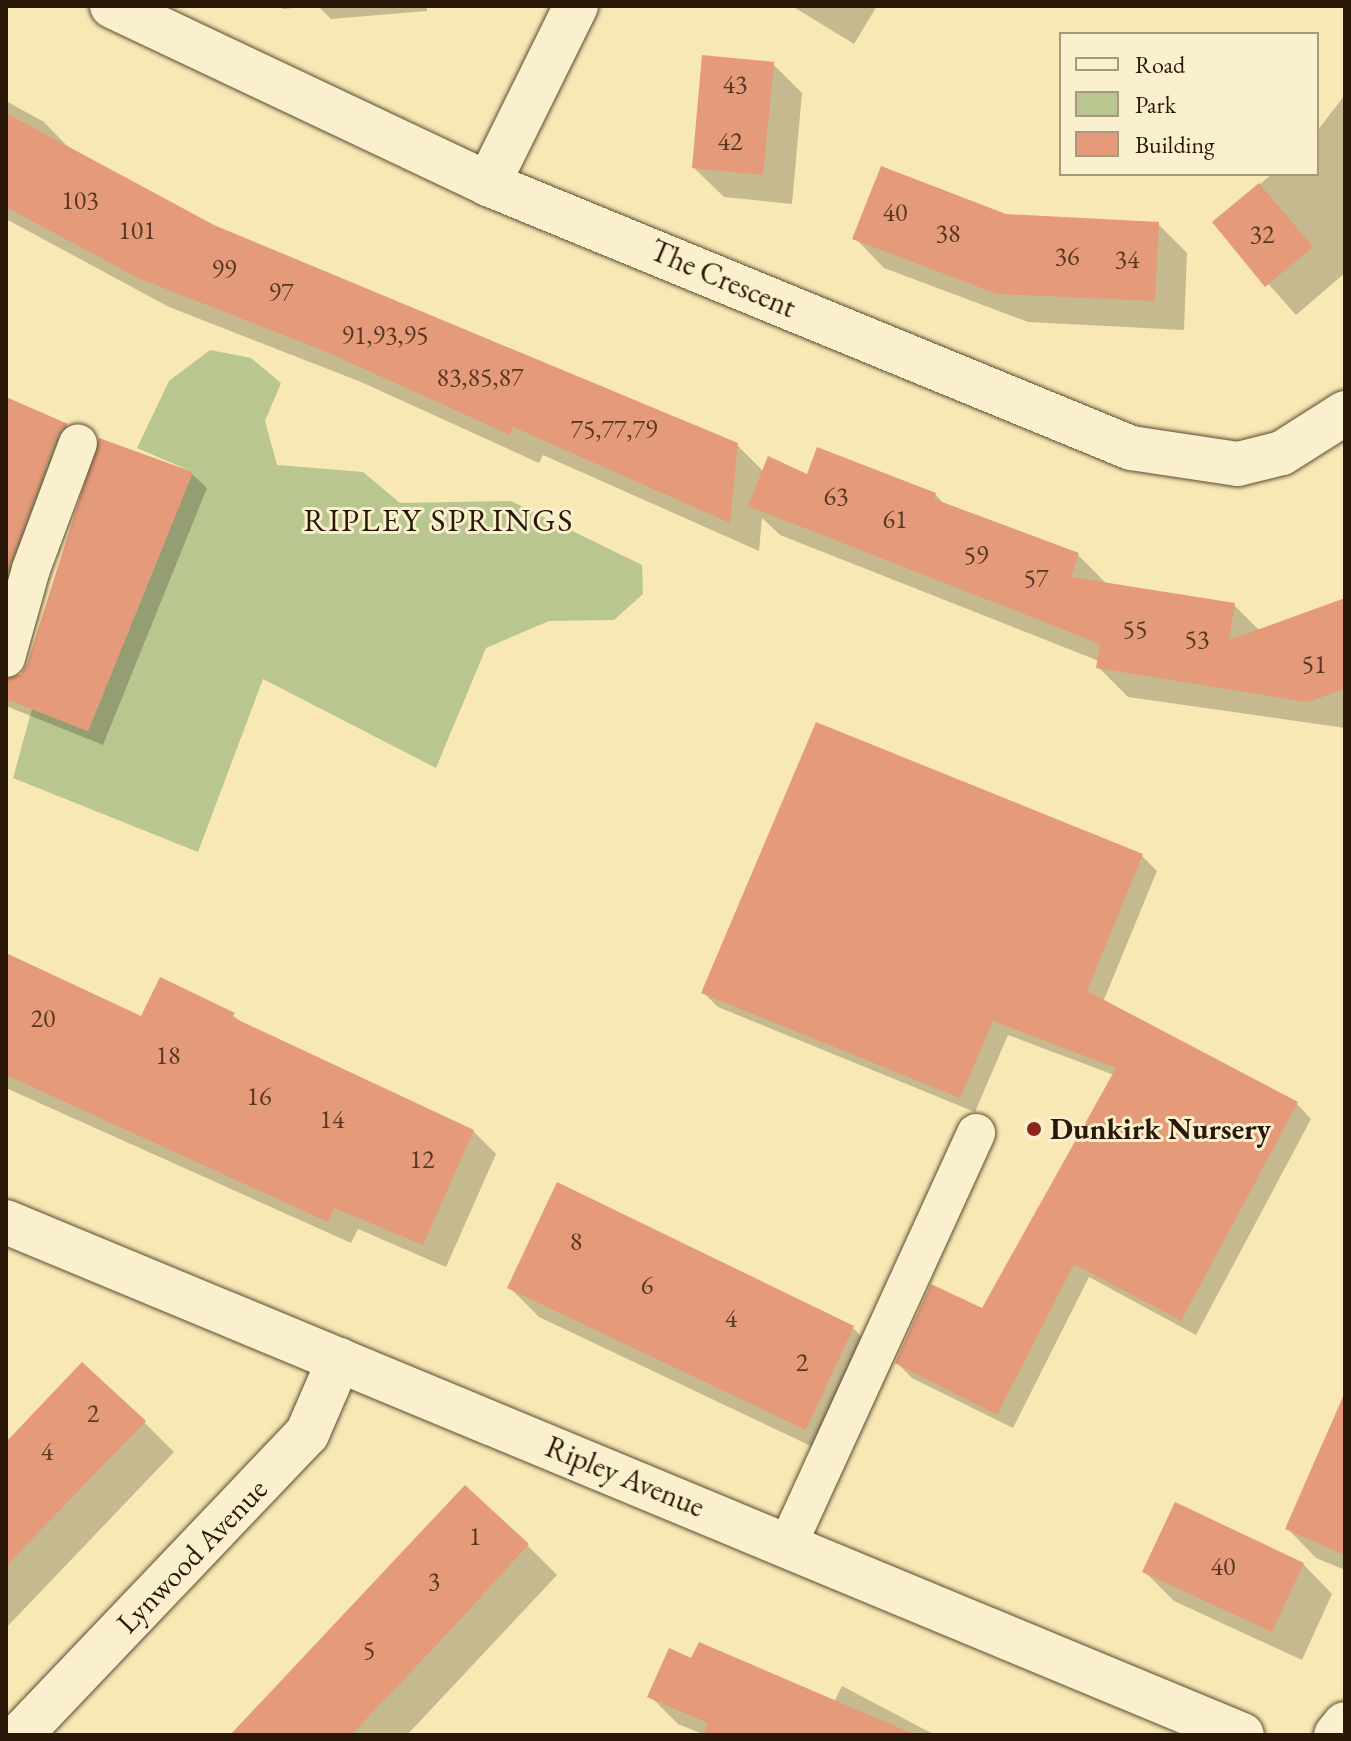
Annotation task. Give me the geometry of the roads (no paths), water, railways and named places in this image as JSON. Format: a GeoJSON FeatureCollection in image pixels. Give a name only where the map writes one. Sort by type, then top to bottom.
{"type":"FeatureCollection","features":[{"type":"Feature","properties":{"kind":"street","name":"The Crescent"},"geometry":{"type":"LineString","coordinates":[[112,6],[488,184],[1131,448],[1238,464],[1282,453],[1345,413]]}},
{"type":"Feature","properties":{"kind":"street"},"geometry":{"type":"LineString","coordinates":[[488,184],[576,6]]}},
{"type":"Feature","properties":{"kind":"street","name":"Ripley Avenue"},"geometry":{"type":"LineString","coordinates":[[6,1222],[1242,1735]]}},
{"type":"Feature","properties":{"kind":"street","name":"Lynwood Avenue"},"geometry":{"type":"LineString","coordinates":[[20,1735],[307,1434],[339,1360]]}},
{"type":"Feature","properties":{"kind":"street"},"geometry":{"type":"LineString","coordinates":[[1336,1735],[1345,1724]]}},
{"type":"Feature","properties":{"kind":"lane"},"geometry":{"type":"LineString","coordinates":[[6,658],[31,569],[78,443]]}},
{"type":"Feature","properties":{"kind":"lane"},"geometry":{"type":"LineString","coordinates":[[788,1544],[976,1133]]}},
{"type":"Feature","properties":{"kind":"place","name":"Dunkirk Nursery"},"geometry":{"type":"Point","coordinates":[1034,1129]}},
{"type":"Feature","properties":{"kind":"district","name":"RIPLEY SPRINGS"},"geometry":{"type":"Point","coordinates":[439,520]}}]}
